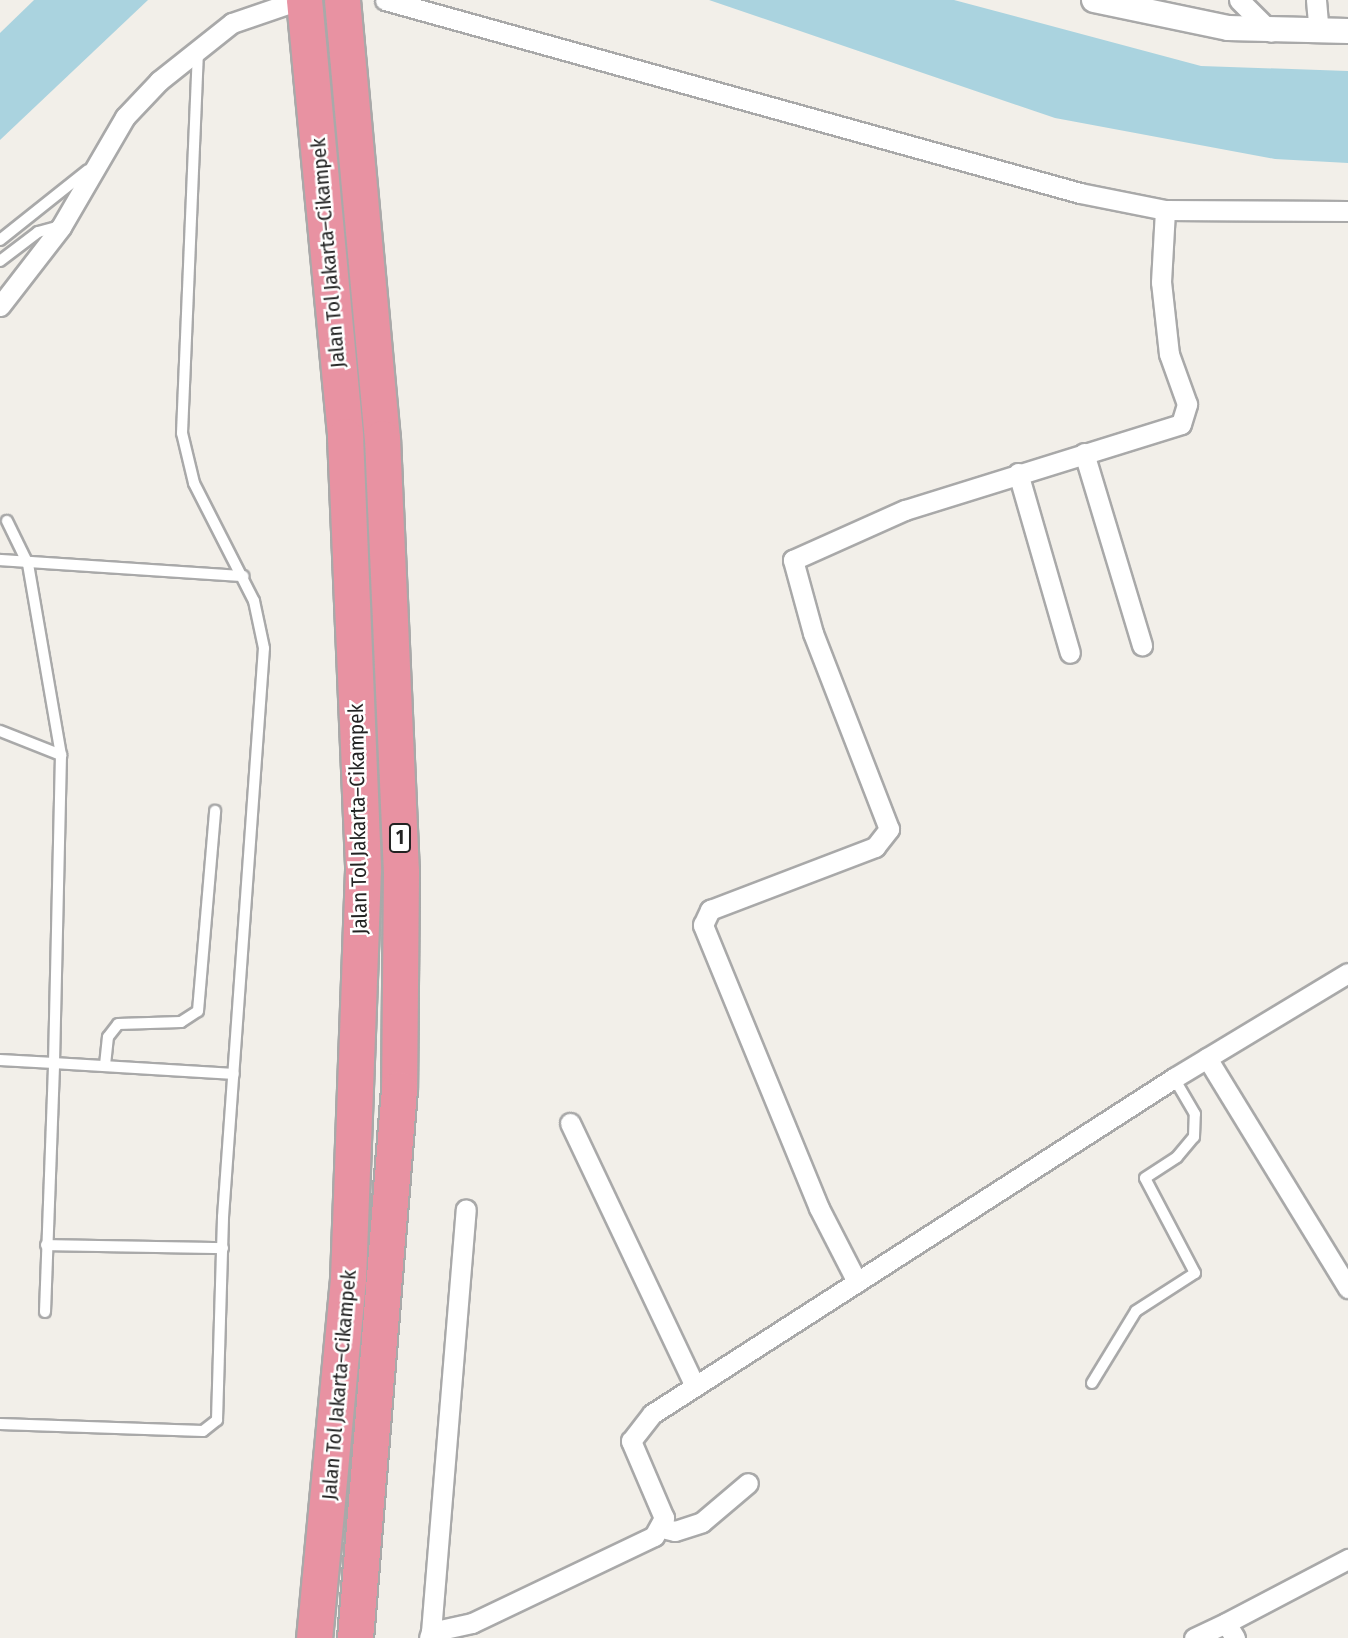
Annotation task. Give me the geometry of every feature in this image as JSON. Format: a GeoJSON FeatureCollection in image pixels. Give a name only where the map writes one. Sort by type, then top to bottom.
{"type":"FeatureCollection","features":[{"type":"Feature","properties":{"kind":"highway","name":"Jalan Tol Jakarta–Cikampek"},"geometry":{"type":"LineString","coordinates":[[302,0],[345,436],[363,870],[348,1279],[314,1638]]}},
{"type":"Feature","properties":{"kind":"highway","name":"Jalan Tol Jakarta–Cikampek"},"geometry":{"type":"LineString","coordinates":[[342,0],[382,438],[401,871],[398,1102],[355,1638]]}},
{"type":"Feature","properties":{"kind":"street"},"geometry":{"type":"LineString","coordinates":[[0,306],[61,227],[125,117],[198,48],[232,23],[302,0]]}},
{"type":"Feature","properties":{"kind":"street"},"geometry":{"type":"LineString","coordinates":[[385,0],[1080,193],[1165,210],[1348,211]]}},
{"type":"Feature","properties":{"kind":"street"},"geometry":{"type":"LineString","coordinates":[[1094,0],[1191,22],[1271,32],[1348,31]]}},
{"type":"Feature","properties":{"kind":"street"},"geometry":{"type":"LineString","coordinates":[[1240,0],[1271,32]]}},
{"type":"Feature","properties":{"kind":"street"},"geometry":{"type":"LineString","coordinates":[[1316,0],[1319,32]]}},
{"type":"Feature","properties":{"kind":"street"},"geometry":{"type":"LineString","coordinates":[[856,1282],[819,1208],[703,925],[710,910],[875,847],[889,829],[813,633],[793,560],[905,510],[1018,472],[1172,427],[1186,415],[1164,323],[1165,210]]}},
{"type":"Feature","properties":{"kind":"street"},"geometry":{"type":"LineString","coordinates":[[1084,453],[1142,645]]}},
{"type":"Feature","properties":{"kind":"street"},"geometry":{"type":"LineString","coordinates":[[1018,472],[1070,653]]}},
{"type":"Feature","properties":{"kind":"street"},"geometry":{"type":"LineString","coordinates":[[466,1209],[430,1635],[472,1623],[654,1536],[662,1528],[664,1518],[631,1441],[652,1414],[1207,1058],[1348,973]]}},
{"type":"Feature","properties":{"kind":"street"},"geometry":{"type":"LineString","coordinates":[[1207,1058],[1348,1287]]}},
{"type":"Feature","properties":{"kind":"street"},"geometry":{"type":"LineString","coordinates":[[570,1123],[695,1386]]}},
{"type":"Feature","properties":{"kind":"street"},"geometry":{"type":"LineString","coordinates":[[662,1528],[675,1531],[696,1526],[748,1483]]}},
{"type":"Feature","properties":{"kind":"street"},"geometry":{"type":"LineString","coordinates":[[1194,1638],[1230,1630],[1348,1559]]}},
{"type":"Feature","properties":{"kind":"lane"},"geometry":{"type":"LineString","coordinates":[[0,1424],[203,1431],[212,1427],[217,1420],[223,1248],[264,662],[263,628],[243,576],[194,482],[180,411],[198,48]]}},
{"type":"Feature","properties":{"kind":"lane"},"geometry":{"type":"LineString","coordinates":[[0,240],[99,162]]}},
{"type":"Feature","properties":{"kind":"lane"},"geometry":{"type":"LineString","coordinates":[[0,261],[38,232],[61,227]]}},
{"type":"Feature","properties":{"kind":"lane"},"geometry":{"type":"LineString","coordinates":[[7,520],[28,564],[61,755],[46,1312]]}},
{"type":"Feature","properties":{"kind":"lane"},"geometry":{"type":"LineString","coordinates":[[0,560],[28,564],[243,576]]}},
{"type":"Feature","properties":{"kind":"lane"},"geometry":{"type":"LineString","coordinates":[[0,731],[61,755]]}},
{"type":"Feature","properties":{"kind":"lane"},"geometry":{"type":"LineString","coordinates":[[105,1065],[108,1037],[118,1024],[181,1022],[198,1011],[215,811]]}},
{"type":"Feature","properties":{"kind":"lane"},"geometry":{"type":"LineString","coordinates":[[0,1060],[234,1074]]}},
{"type":"Feature","properties":{"kind":"lane"},"geometry":{"type":"LineString","coordinates":[[1092,1383],[1136,1311],[1195,1273],[1145,1182],[1194,1137],[1195,1114],[1174,1079]]}},
{"type":"Feature","properties":{"kind":"lane"},"geometry":{"type":"LineString","coordinates":[[46,1245],[223,1248]]}},
{"type":"Feature","properties":{"kind":"water"},"geometry":{"type":"Polygon","coordinates":[[[34,0],[148,0],[0,140],[0,33],[34,0]]]}},
{"type":"Feature","properties":{"kind":"water"},"geometry":{"type":"Polygon","coordinates":[[[709,0],[954,0],[1201,66],[1348,71],[1348,163],[1275,159],[1055,118],[709,0]]]}}]}
